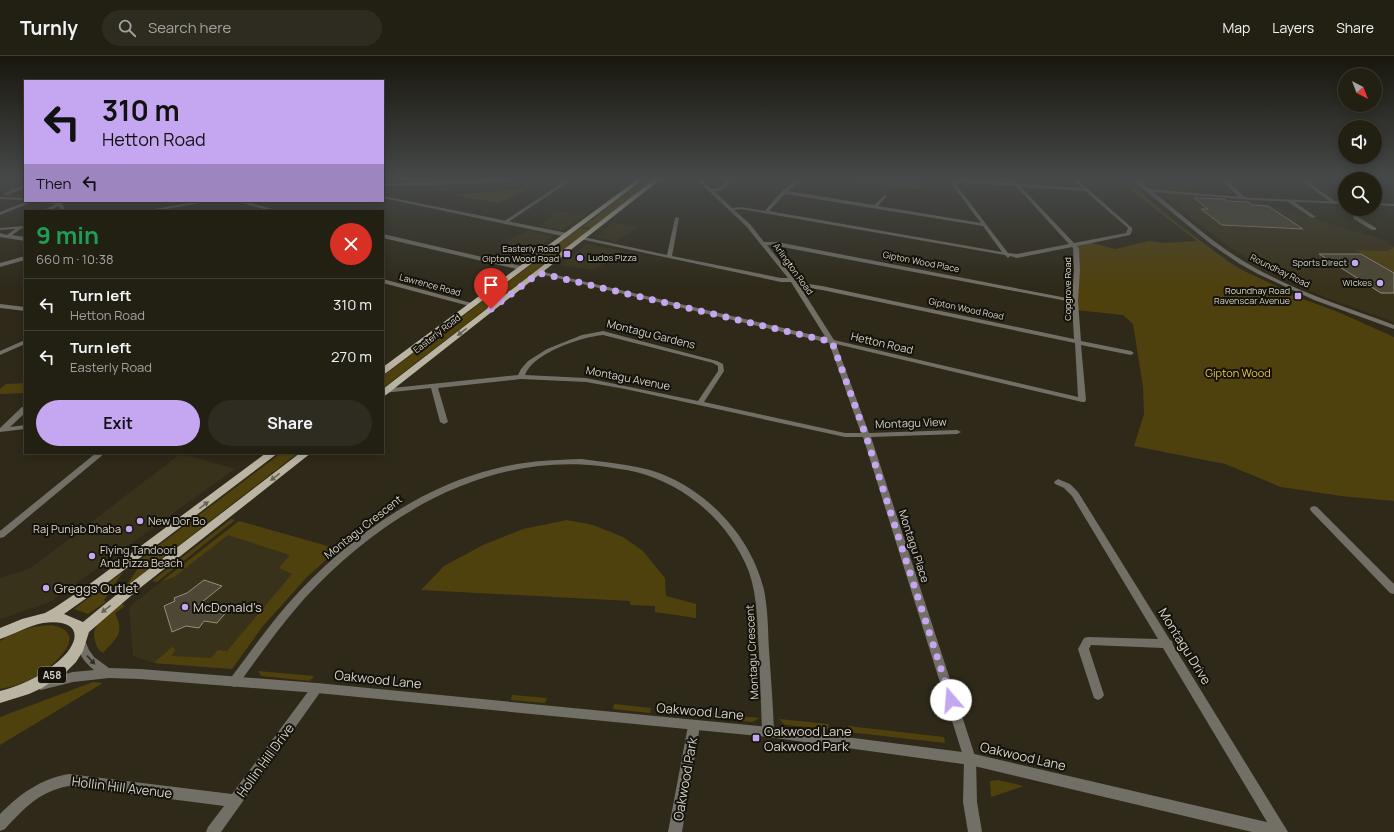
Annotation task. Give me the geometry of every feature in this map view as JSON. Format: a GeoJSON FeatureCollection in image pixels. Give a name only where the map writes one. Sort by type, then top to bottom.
{"type":"FeatureCollection","features":[{"type":"Feature","properties":{"kind":"main road","name":"Easterly Road"},"geometry":{"type":"LineString","coordinates":[[384,370],[593,215]]}},
{"type":"Feature","properties":{"kind":"main road","name":"Easterly Road"},"geometry":{"type":"LineString","coordinates":[[384,392],[539,273],[611,215]]}},
{"type":"Feature","properties":{"kind":"main road"},"geometry":{"type":"LineString","coordinates":[[47,618],[96,585],[272,454]]}},
{"type":"Feature","properties":{"kind":"main road","name":"A58"},"geometry":{"type":"LineString","coordinates":[[0,697],[12,695],[31,687],[65,665],[75,653],[81,635],[136,585],[305,454]]}},
{"type":"Feature","properties":{"kind":"main road"},"geometry":{"type":"LineString","coordinates":[[3,633],[33,620],[63,618],[78,624],[81,635]]}},
{"type":"Feature","properties":{"kind":"street"},"geometry":{"type":"LineString","coordinates":[[472,215],[566,235]]}},
{"type":"Feature","properties":{"kind":"street"},"geometry":{"type":"LineString","coordinates":[[505,222],[515,215]]}},
{"type":"Feature","properties":{"kind":"street","name":"Arlington Road"},"geometry":{"type":"LineString","coordinates":[[738,215],[748,225],[793,280],[832,342]]}},
{"type":"Feature","properties":{"kind":"street"},"geometry":{"type":"LineString","coordinates":[[778,215],[1008,256],[1017,256],[1073,245]]}},
{"type":"Feature","properties":{"kind":"street"},"geometry":{"type":"LineString","coordinates":[[925,215],[985,225]]}},
{"type":"Feature","properties":{"kind":"street"},"geometry":{"type":"LineString","coordinates":[[978,215],[1008,256]]}},
{"type":"Feature","properties":{"kind":"street"},"geometry":{"type":"LineString","coordinates":[[1046,215],[1073,245]]}},
{"type":"Feature","properties":{"kind":"street","name":"Copgrove Road"},"geometry":{"type":"LineString","coordinates":[[1082,400],[1075,301],[1077,270],[1076,248],[1073,245],[1128,234],[1130,228],[1115,215]]}},
{"type":"Feature","properties":{"kind":"street","name":"Roundhay Road"},"geometry":{"type":"LineString","coordinates":[[1180,215],[1217,246],[1252,269],[1285,286],[1394,326]]}},
{"type":"Feature","properties":{"kind":"street"},"geometry":{"type":"LineString","coordinates":[[1355,216],[1356,218],[1374,229]]}},
{"type":"Feature","properties":{"kind":"street"},"geometry":{"type":"LineString","coordinates":[[669,257],[677,218]]}},
{"type":"Feature","properties":{"kind":"street"},"geometry":{"type":"LineString","coordinates":[[0,229],[23,227]]}},
{"type":"Feature","properties":{"kind":"street"},"geometry":{"type":"LineString","coordinates":[[8,236],[23,227]]}},
{"type":"Feature","properties":{"kind":"street"},"geometry":{"type":"LineString","coordinates":[[0,235],[24,239]]}},
{"type":"Feature","properties":{"kind":"street"},"geometry":{"type":"LineString","coordinates":[[384,236],[521,268]]}},
{"type":"Feature","properties":{"kind":"street"},"geometry":{"type":"LineString","coordinates":[[582,238],[781,280],[793,280]]}},
{"type":"Feature","properties":{"kind":"street","name":"Gipton Wood Place"},"geometry":{"type":"LineString","coordinates":[[763,243],[777,244],[1075,301]]}},
{"type":"Feature","properties":{"kind":"street"},"geometry":{"type":"LineString","coordinates":[[0,265],[24,258]]}},
{"type":"Feature","properties":{"kind":"street","name":"Hetton Road"},"geometry":{"type":"LineString","coordinates":[[539,273],[1082,400]]}},
{"type":"Feature","properties":{"kind":"street","name":"Lawrence Road"},"geometry":{"type":"LineString","coordinates":[[384,281],[473,305]]}},
{"type":"Feature","properties":{"kind":"street","name":"Gipton Wood Road"},"geometry":{"type":"LineString","coordinates":[[797,287],[809,286],[822,288],[1131,353]]}},
{"type":"Feature","properties":{"kind":"street"},"geometry":{"type":"LineString","coordinates":[[0,306],[24,309]]}},
{"type":"Feature","properties":{"kind":"street","name":"Montagu Gardens"},"geometry":{"type":"LineString","coordinates":[[521,377],[524,369],[530,363],[547,351],[587,335],[603,333],[715,362],[721,365],[721,371],[700,403]]}},
{"type":"Feature","properties":{"kind":"street"},"geometry":{"type":"LineString","coordinates":[[0,353],[24,342]]}},
{"type":"Feature","properties":{"kind":"street","name":"Montagu Place"},"geometry":{"type":"LineString","coordinates":[[832,342],[866,436],[970,759],[970,802],[975,832]]}},
{"type":"Feature","properties":{"kind":"street","name":"Montagu Avenue"},"geometry":{"type":"LineString","coordinates":[[384,392],[521,377],[586,380],[845,435],[866,436]]}},
{"type":"Feature","properties":{"kind":"street"},"geometry":{"type":"LineString","coordinates":[[434,386],[444,422]]}},
{"type":"Feature","properties":{"kind":"street"},"geometry":{"type":"LineString","coordinates":[[1,430],[24,410]]}},
{"type":"Feature","properties":{"kind":"street"},"geometry":{"type":"LineString","coordinates":[[1,430],[24,427]]}},
{"type":"Feature","properties":{"kind":"street","name":"Montagu View"},"geometry":{"type":"LineString","coordinates":[[866,436],[957,432]]}},
{"type":"Feature","properties":{"kind":"street"},"geometry":{"type":"LineString","coordinates":[[1,535],[100,454]]}},
{"type":"Feature","properties":{"kind":"street","name":"Montagu Crescent"},"geometry":{"type":"LineString","coordinates":[[234,682],[279,621],[312,584],[379,528],[411,505],[451,485],[493,472],[531,464],[570,461],[605,463],[639,470],[670,480],[699,498],[722,519],[740,542],[754,573],[762,602],[768,732]]}},
{"type":"Feature","properties":{"kind":"street","name":"Montagu Drive"},"geometry":{"type":"LineString","coordinates":[[1058,482],[1067,486],[1075,494],[1168,644],[1280,832]]}},
{"type":"Feature","properties":{"kind":"street"},"geometry":{"type":"LineString","coordinates":[[1314,509],[1394,590]]}},
{"type":"Feature","properties":{"kind":"street","name":"Oakwood Lane"},"geometry":{"type":"LineString","coordinates":[[81,635],[84,653],[88,659],[99,669],[109,673]]}},
{"type":"Feature","properties":{"kind":"street"},"geometry":{"type":"LineString","coordinates":[[1098,695],[1083,649],[1088,641],[1168,644]]}},
{"type":"Feature","properties":{"kind":"street","name":"Oakwood Lane"},"geometry":{"type":"LineString","coordinates":[[31,687],[73,677],[109,673],[140,674],[317,688],[694,726],[768,732],[970,759],[1280,832]]}},
{"type":"Feature","properties":{"kind":"street","name":"Hollin Hill Drive"},"geometry":{"type":"LineString","coordinates":[[213,832],[317,688]]}},
{"type":"Feature","properties":{"kind":"street","name":"Oakwood Park"},"geometry":{"type":"LineString","coordinates":[[675,832],[694,726]]}},
{"type":"Feature","properties":{"kind":"street","name":"Hollin Hill Avenue"},"geometry":{"type":"LineString","coordinates":[[0,824],[23,800],[34,791],[58,781],[69,780],[235,801]]}},
{"type":"Feature","properties":{"kind":"shaded area"},"geometry":{"type":"Polygon","coordinates":[[[584,215],[563,230],[539,226],[552,217],[549,216],[584,215]]]}},
{"type":"Feature","properties":{"kind":"shaded area"},"geometry":{"type":"Polygon","coordinates":[[[1188,215],[1303,215],[1384,240],[1394,247],[1387,251],[1356,250],[1394,272],[1394,322],[1327,298],[1272,273],[1231,248],[1188,215]]]}},
{"type":"Feature","properties":{"kind":"shaded area"},"geometry":{"type":"Polygon","coordinates":[[[612,223],[640,226],[616,242],[596,237],[612,223]]]}},
{"type":"Feature","properties":{"kind":"shaded area"},"geometry":{"type":"Polygon","coordinates":[[[528,230],[551,235],[552,237],[521,260],[510,262],[520,255],[521,252],[510,249],[515,245],[504,243],[528,230]]]}},
{"type":"Feature","properties":{"kind":"shaded area"},"geometry":{"type":"Polygon","coordinates":[[[587,244],[623,251],[604,262],[605,263],[594,270],[560,265],[587,244]]]}},
{"type":"Feature","properties":{"kind":"shaded area"},"geometry":{"type":"Polygon","coordinates":[[[179,455],[193,457],[235,469],[50,602],[0,619],[0,578],[31,568],[179,455]]]}},
{"type":"Feature","properties":{"kind":"shaded area"},"geometry":{"type":"Polygon","coordinates":[[[239,521],[338,549],[306,578],[263,626],[232,669],[154,663],[133,656],[129,607],[239,521]]]}},
{"type":"Feature","properties":{"kind":"green space"},"geometry":{"type":"Polygon","coordinates":[[[598,215],[609,215],[592,228],[582,227],[598,215]]]}},
{"type":"Feature","properties":{"kind":"green space","name":"Gipton Wood"},"geometry":{"type":"Polygon","coordinates":[[[1163,215],[1168,215],[1229,262],[1244,271],[1289,292],[1287,293],[1338,312],[1394,337],[1394,501],[1341,496],[1281,487],[1225,464],[1134,446],[1144,414],[1143,387],[1133,324],[1123,315],[1076,310],[1077,270],[1073,245],[1089,242],[1115,249],[1149,241],[1165,243],[1197,241],[1163,215]]]}},
{"type":"Feature","properties":{"kind":"green space"},"geometry":{"type":"Polygon","coordinates":[[[580,228],[589,230],[384,387],[384,375],[580,228]]]}},
{"type":"Feature","properties":{"kind":"green space"},"geometry":{"type":"Polygon","coordinates":[[[1394,247],[1394,272],[1355,250],[1387,251],[1394,247]]]}},
{"type":"Feature","properties":{"kind":"green space"},"geometry":{"type":"Polygon","coordinates":[[[24,383],[24,393],[0,394],[0,389],[6,384],[24,383]]]}},
{"type":"Feature","properties":{"kind":"green space"},"geometry":{"type":"Polygon","coordinates":[[[280,454],[297,454],[125,587],[144,560],[142,558],[280,454]]]}},
{"type":"Feature","properties":{"kind":"green space"},"geometry":{"type":"Polygon","coordinates":[[[231,519],[235,520],[157,582],[152,581],[231,519]]]}},
{"type":"Feature","properties":{"kind":"green space"},"geometry":{"type":"Polygon","coordinates":[[[567,520],[593,525],[623,537],[643,551],[665,578],[666,596],[696,604],[696,618],[655,612],[655,606],[630,605],[630,601],[421,590],[444,566],[483,545],[523,529],[567,520]]]}},
{"type":"Feature","properties":{"kind":"green space"},"geometry":{"type":"Polygon","coordinates":[[[239,521],[338,549],[306,578],[263,626],[232,669],[154,663],[172,647],[175,651],[171,656],[211,658],[218,650],[227,651],[292,574],[279,568],[290,555],[228,535],[174,577],[162,581],[239,521]]]}},
{"type":"Feature","properties":{"kind":"green space"},"geometry":{"type":"Polygon","coordinates":[[[123,572],[104,600],[106,602],[88,614],[74,609],[123,572]]]}},
{"type":"Feature","properties":{"kind":"green space"},"geometry":{"type":"Polygon","coordinates":[[[121,603],[125,606],[115,613],[119,626],[118,635],[103,653],[98,648],[95,641],[95,629],[107,614],[121,603]]]}},
{"type":"Feature","properties":{"kind":"green space"},"geometry":{"type":"Polygon","coordinates":[[[51,625],[63,629],[69,635],[69,643],[65,651],[49,667],[33,678],[16,685],[0,689],[0,641],[12,634],[24,630],[51,625]]]}},
{"type":"Feature","properties":{"kind":"green space"},"geometry":{"type":"Polygon","coordinates":[[[258,671],[314,676],[310,681],[261,676],[258,671]]]}},
{"type":"Feature","properties":{"kind":"green space"},"geometry":{"type":"Polygon","coordinates":[[[93,682],[103,683],[0,745],[0,717],[93,682]]]}},
{"type":"Feature","properties":{"kind":"green space"},"geometry":{"type":"Polygon","coordinates":[[[512,695],[547,698],[545,703],[511,700],[512,695]]]}},
{"type":"Feature","properties":{"kind":"green space"},"geometry":{"type":"Polygon","coordinates":[[[614,704],[651,708],[650,713],[613,709],[614,704]]]}},
{"type":"Feature","properties":{"kind":"green space"},"geometry":{"type":"Polygon","coordinates":[[[703,712],[760,718],[752,722],[702,717],[703,712]]]}},
{"type":"Feature","properties":{"kind":"green space"},"geometry":{"type":"Polygon","coordinates":[[[779,719],[829,724],[828,729],[785,725],[779,719]]]}},
{"type":"Feature","properties":{"kind":"green space"},"geometry":{"type":"Polygon","coordinates":[[[848,726],[944,737],[945,743],[848,732],[848,726]]]}},
{"type":"Feature","properties":{"kind":"green space"},"geometry":{"type":"Polygon","coordinates":[[[998,780],[1024,786],[991,797],[990,781],[998,780]]]}},
{"type":"Feature","properties":{"kind":"building"},"geometry":{"type":"Polygon","coordinates":[[[1209,215],[1282,215],[1303,229],[1222,225],[1209,215]]]}},
{"type":"Feature","properties":{"kind":"building"},"geometry":{"type":"Polygon","coordinates":[[[1319,254],[1361,254],[1394,273],[1394,293],[1381,293],[1319,254]]]}},
{"type":"Feature","properties":{"kind":"building","name":"McDonald's"},"geometry":{"type":"Polygon","coordinates":[[[204,580],[222,586],[197,606],[228,610],[217,623],[204,621],[199,628],[186,626],[172,632],[164,606],[175,601],[174,598],[187,593],[204,580]]]}},
{"type":"Feature","properties":{"kind":"place","name":"Easterly Road Gipton Wood Road"},"geometry":{"type":"Point","coordinates":[567,254]}},
{"type":"Feature","properties":{"kind":"place","name":"Ludos Pizza"},"geometry":{"type":"Point","coordinates":[580,258]}},
{"type":"Feature","properties":{"kind":"place","name":"Sports Direct"},"geometry":{"type":"Point","coordinates":[1355,263]}},
{"type":"Feature","properties":{"kind":"place","name":"Wickes"},"geometry":{"type":"Point","coordinates":[1380,283]}},
{"type":"Feature","properties":{"kind":"place","name":"Roundhay Road Ravenscar Avenue"},"geometry":{"type":"Point","coordinates":[1298,296]}},
{"type":"Feature","properties":{"kind":"place","name":"New Dor Bo"},"geometry":{"type":"Point","coordinates":[140,521]}},
{"type":"Feature","properties":{"kind":"place","name":"Raj Punjab Dhaba"},"geometry":{"type":"Point","coordinates":[129,529]}},
{"type":"Feature","properties":{"kind":"place","name":"Flying Tandoori And Pizza Beach"},"geometry":{"type":"Point","coordinates":[92,556]}},
{"type":"Feature","properties":{"kind":"place","name":"Greggs Outlet"},"geometry":{"type":"Point","coordinates":[46,588]}},
{"type":"Feature","properties":{"kind":"place","name":"McDonald's"},"geometry":{"type":"Point","coordinates":[185,607]}},
{"type":"Feature","properties":{"kind":"place","name":"Oakwood Lane Oakwood Park"},"geometry":{"type":"Point","coordinates":[756,738]}},
{"type":"Feature","properties":{"kind":"route"},"geometry":{"type":"LineString","coordinates":[[491,309],[539,273],[832,342],[866,436],[951,700]]}}]}
